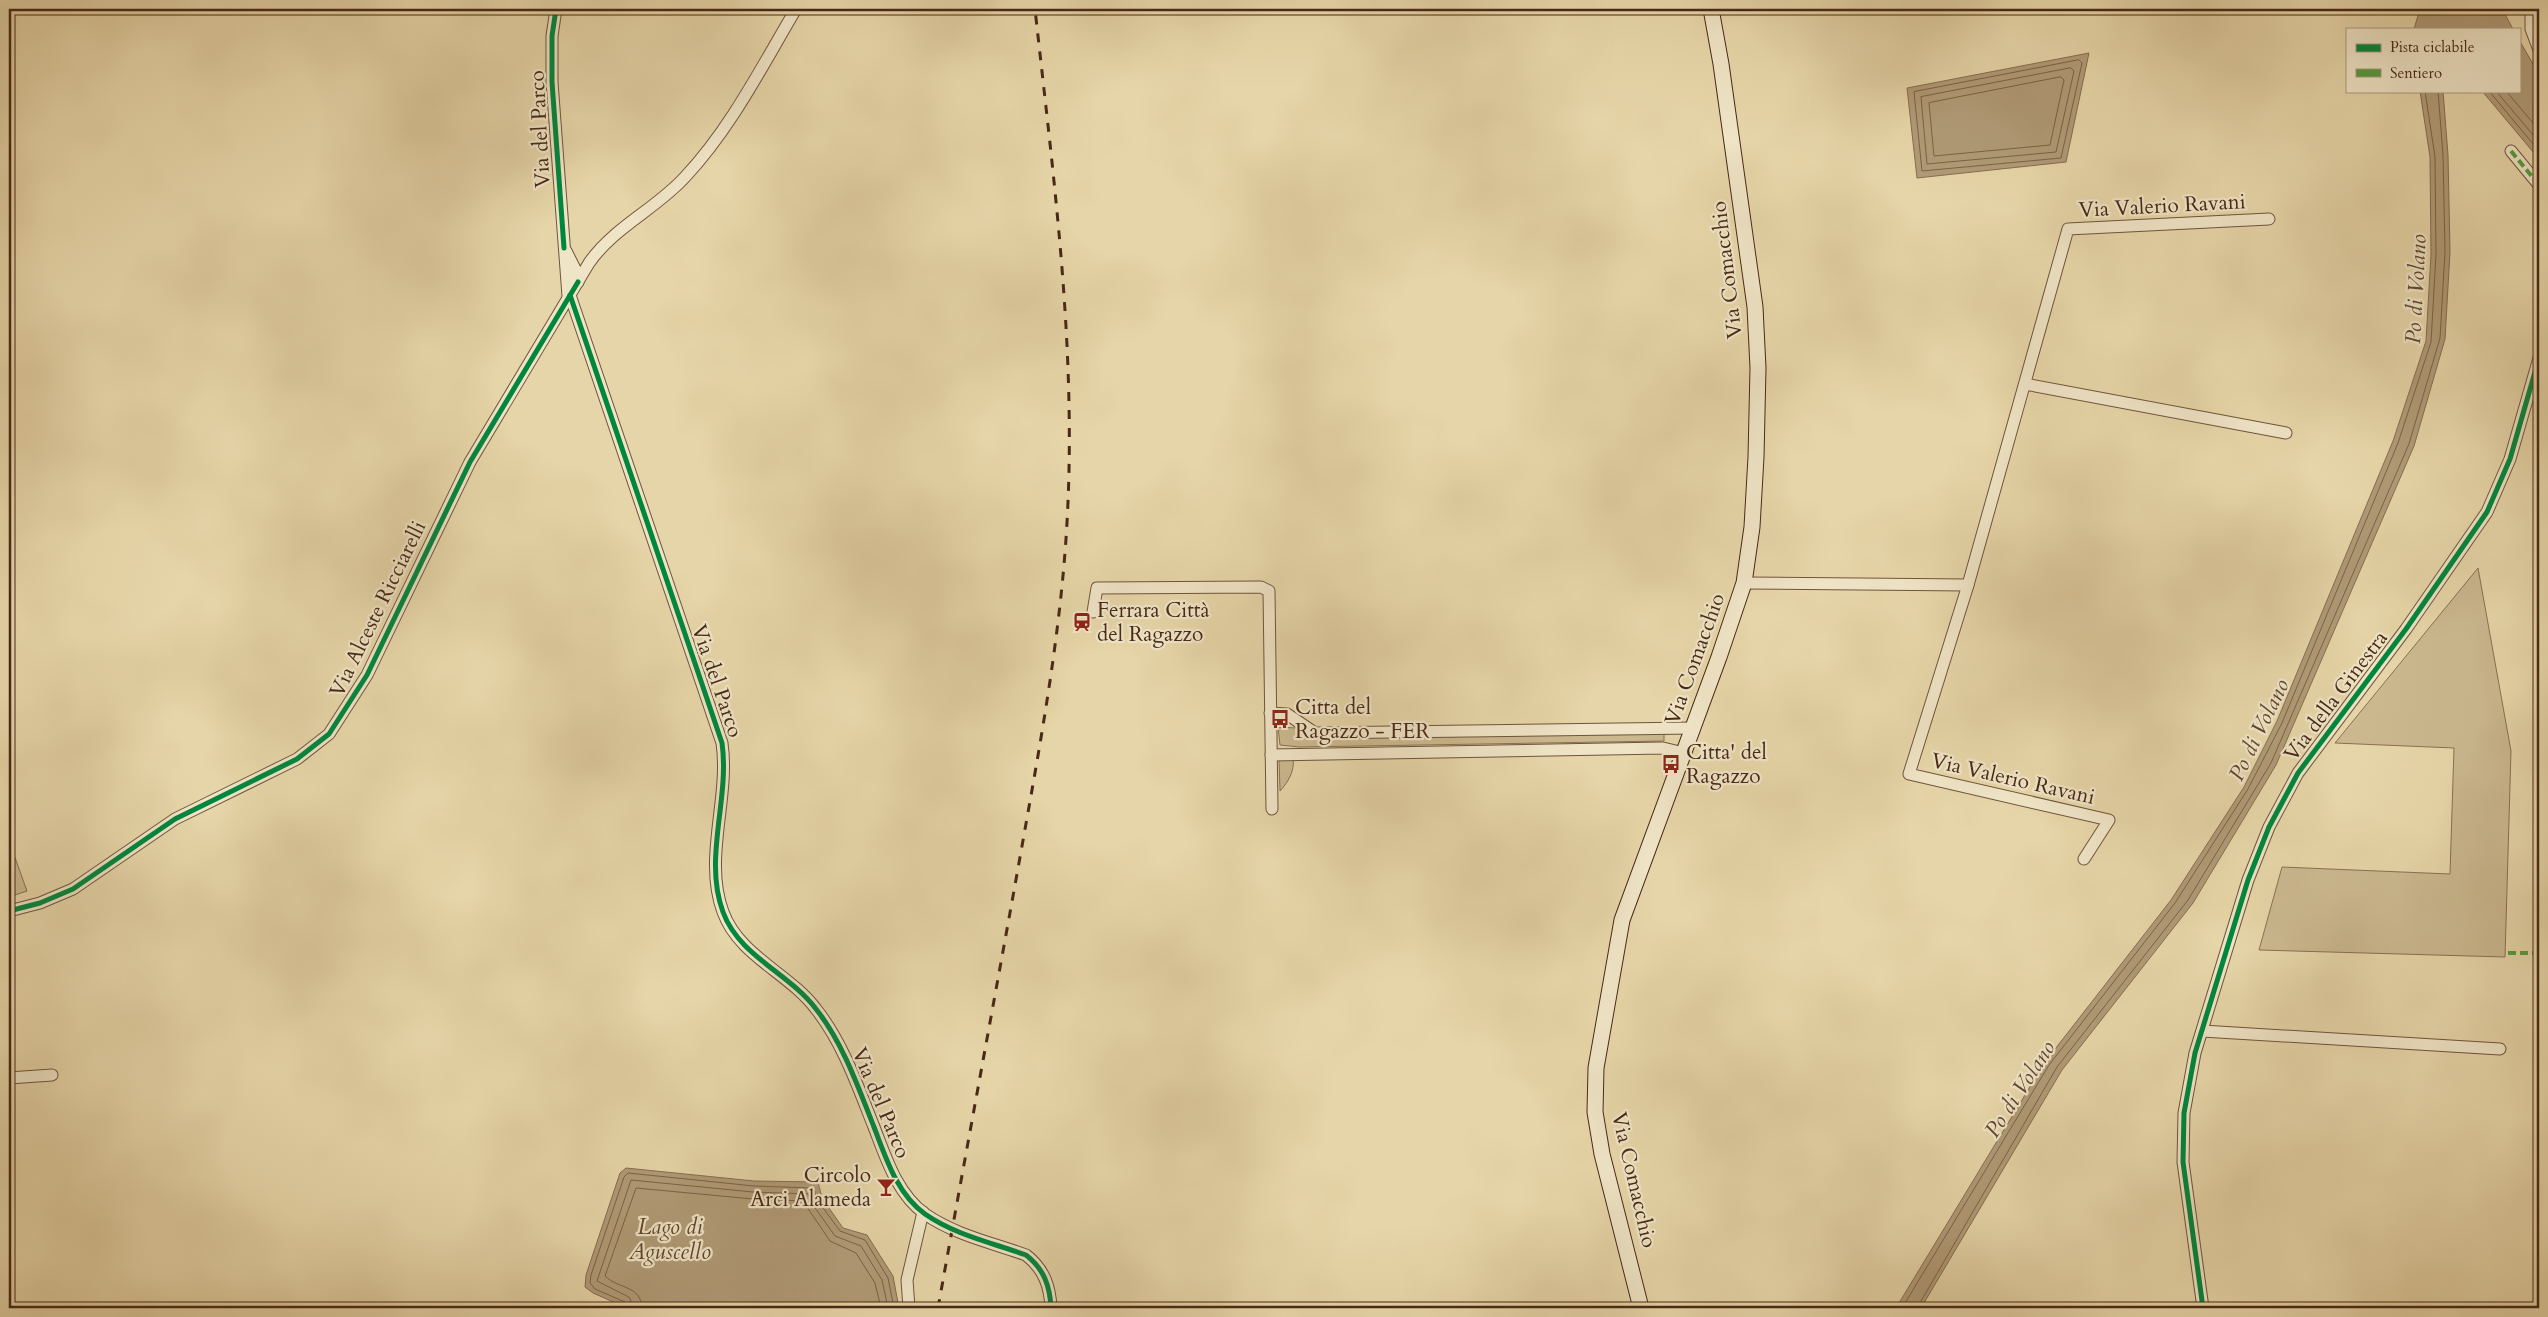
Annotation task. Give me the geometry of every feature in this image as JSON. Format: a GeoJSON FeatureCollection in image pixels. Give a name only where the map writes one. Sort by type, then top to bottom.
{"type":"FeatureCollection","features":[{"type":"Feature","properties":{"kind":"main road","name":"Via Comacchio"},"geometry":{"type":"LineString","coordinates":[[1641,1308],[1602,1154],[1595,1112],[1596,1068],[1622,920],[1684,753],[1744,582],[1752,527],[1756,457],[1757,339],[1742,213],[1712,9]]}},
{"type":"Feature","properties":{"kind":"street","name":"Via del Parco"},"geometry":{"type":"LineString","coordinates":[[556,9],[552,36],[552,82],[568,298],[721,738],[724,764],[715,868],[723,912],[734,933],[745,946],[804,996],[822,1016],[843,1055],[894,1175],[910,1199],[923,1212],[952,1230],[1030,1258],[1046,1279],[1051,1308]]}},
{"type":"Feature","properties":{"kind":"street","name":"Via Alceste Ricciarelli"},"geometry":{"type":"LineString","coordinates":[[9,911],[40,903],[72,889],[175,819],[297,759],[329,734],[367,676],[470,462],[578,282],[601,247],[669,193],[698,162],[749,89],[796,9]]}},
{"type":"Feature","properties":{"kind":"street"},"geometry":{"type":"LineString","coordinates":[[2531,9],[2531,29],[2539,50]]}},
{"type":"Feature","properties":{"kind":"street"},"geometry":{"type":"LineString","coordinates":[[2511,152],[2539,185]]}},
{"type":"Feature","properties":{"kind":"street","name":"Via Valerio Ravani"},"geometry":{"type":"LineString","coordinates":[[2084,860],[2109,820],[1909,774],[1968,585],[2068,229],[2269,219]]}},
{"type":"Feature","properties":{"kind":"street","name":"Via del Parco"},"geometry":{"type":"LineString","coordinates":[[564,248],[576,271],[578,282]]}},
{"type":"Feature","properties":{"kind":"street"},"geometry":{"type":"LineString","coordinates":[[565,266],[573,279],[578,282]]}},
{"type":"Feature","properties":{"kind":"street","name":"Via della Ginestra"},"geometry":{"type":"LineString","coordinates":[[2203,1308],[2183,1162],[2182,1133],[2188,1083],[2248,880],[2269,827],[2298,773],[2313,750],[2406,629],[2487,512],[2510,460],[2539,358]]}},
{"type":"Feature","properties":{"kind":"street"},"geometry":{"type":"LineString","coordinates":[[2025,384],[2286,433]]}},
{"type":"Feature","properties":{"kind":"street"},"geometry":{"type":"LineString","coordinates":[[1744,582],[1968,585]]}},
{"type":"Feature","properties":{"kind":"street"},"geometry":{"type":"LineString","coordinates":[[1093,612],[1097,588],[1265,588],[1270,594],[1272,809]]}},
{"type":"Feature","properties":{"kind":"street"},"geometry":{"type":"LineString","coordinates":[[1270,713],[1287,714],[1315,733],[1693,728]]}},
{"type":"Feature","properties":{"kind":"street"},"geometry":{"type":"LineString","coordinates":[[1271,754],[1663,748],[1684,753]]}},
{"type":"Feature","properties":{"kind":"street"},"geometry":{"type":"LineString","coordinates":[[2202,1031],[2500,1049]]}},
{"type":"Feature","properties":{"kind":"street"},"geometry":{"type":"LineString","coordinates":[[9,1078],[52,1075]]}},
{"type":"Feature","properties":{"kind":"street"},"geometry":{"type":"LineString","coordinates":[[909,1308],[907,1280],[923,1212]]}},
{"type":"Feature","properties":{"kind":"shaded area"},"geometry":{"type":"Polygon","coordinates":[[[2478,568],[2511,751],[2505,957],[2259,950],[2282,867],[2450,874],[2454,748],[2335,743],[2478,568]]]}},
{"type":"Feature","properties":{"kind":"shaded area"},"geometry":{"type":"Polygon","coordinates":[[[1278,727],[1296,728],[1311,736],[1664,733],[1664,741],[1299,747],[1280,745],[1278,727]]]}},
{"type":"Feature","properties":{"kind":"shaded area"},"geometry":{"type":"Polygon","coordinates":[[[1279,758],[1293,758],[1290,776],[1280,791],[1279,758]]]}},
{"type":"Feature","properties":{"kind":"shaded area"},"geometry":{"type":"Polygon","coordinates":[[[9,841],[27,891],[9,897],[9,841]]]}},
{"type":"Feature","properties":{"kind":"water"},"geometry":{"type":"Polygon","coordinates":[[[2420,9],[2502,9],[2512,28],[2414,28],[2420,9]]]}},
{"type":"Feature","properties":{"kind":"water"},"geometry":{"type":"Polygon","coordinates":[[[2520,42],[2539,74],[2539,159],[2483,92],[2520,92],[2520,42]]]}},
{"type":"Feature","properties":{"kind":"water"},"geometry":{"type":"Polygon","coordinates":[[[2089,53],[2066,162],[1917,178],[1907,88],[2089,53]]]}},
{"type":"Feature","properties":{"kind":"water"},"geometry":{"type":"Polygon","coordinates":[[[2420,92],[2443,92],[2448,155],[2450,252],[2445,339],[2414,446],[2276,765],[2193,903],[2062,1070],[1921,1308],[1896,1308],[2045,1062],[2171,900],[2244,787],[2277,721],[2393,441],[2426,341],[2431,255],[2430,157],[2420,92]]]}},
{"type":"Feature","properties":{"kind":"water","name":"Lago di Aguscello"},"geometry":{"type":"Polygon","coordinates":[[[626,1168],[754,1181],[818,1182],[822,1198],[843,1228],[867,1235],[893,1276],[899,1308],[627,1308],[593,1293],[585,1287],[586,1275],[620,1173],[626,1168]]]}},
{"type":"Feature","properties":{"kind":"railway"},"geometry":{"type":"LineString","coordinates":[[938,1308],[1049,688],[1065,549],[1069,440],[1065,316],[1055,193],[1035,9]]}},
{"type":"Feature","properties":{"kind":"marked path"},"geometry":{"type":"LineString","coordinates":[[2511,151],[2539,185]]}},
{"type":"Feature","properties":{"kind":"marked path"},"geometry":{"type":"LineString","coordinates":[[2508,953],[2539,953]]}},
{"type":"Feature","properties":{"kind":"cycle path"},"geometry":{"type":"LineString","coordinates":[[556,9],[552,36],[552,82],[564,248]]}},
{"type":"Feature","properties":{"kind":"cycle path"},"geometry":{"type":"LineString","coordinates":[[9,911],[40,903],[73,889],[175,819],[297,759],[329,734],[367,675],[470,462],[578,282]]}},
{"type":"Feature","properties":{"kind":"cycle path"},"geometry":{"type":"LineString","coordinates":[[570,295],[722,743],[724,764],[716,850],[716,871],[718,892],[723,912],[730,927],[752,953],[805,996],[826,1022],[849,1066],[894,1175],[915,1206],[949,1228],[1026,1255],[1042,1272],[1045,1278],[1051,1308]]}},
{"type":"Feature","properties":{"kind":"cycle path"},"geometry":{"type":"LineString","coordinates":[[2203,1308],[2183,1162],[2184,1113],[2195,1053],[2248,880],[2269,827],[2298,773],[2406,629],[2487,512],[2510,459],[2539,358]]}},
{"type":"Feature","properties":{"kind":"place","name":"Ferrara Città del Ragazzo"},"geometry":{"type":"Point","coordinates":[1082,622]}},
{"type":"Feature","properties":{"kind":"place","name":"Citta del Ragazzo - FER"},"geometry":{"type":"Point","coordinates":[1280,719]}},
{"type":"Feature","properties":{"kind":"place","name":"Citta' del Ragazzo"},"geometry":{"type":"Point","coordinates":[1671,764]}},
{"type":"Feature","properties":{"kind":"place","name":"Circolo Arci Alameda"},"geometry":{"type":"Point","coordinates":[886,1187]}},
{"type":"Feature","properties":{"kind":"water label","name":"Po di Volano"},"geometry":{"type":"Point","coordinates":[2416,289]}},
{"type":"Feature","properties":{"kind":"water label","name":"Po di Volano"},"geometry":{"type":"Point","coordinates":[2259,730]}},
{"type":"Feature","properties":{"kind":"water label","name":"Po di Volano"},"geometry":{"type":"Point","coordinates":[2020,1089]}}]}
